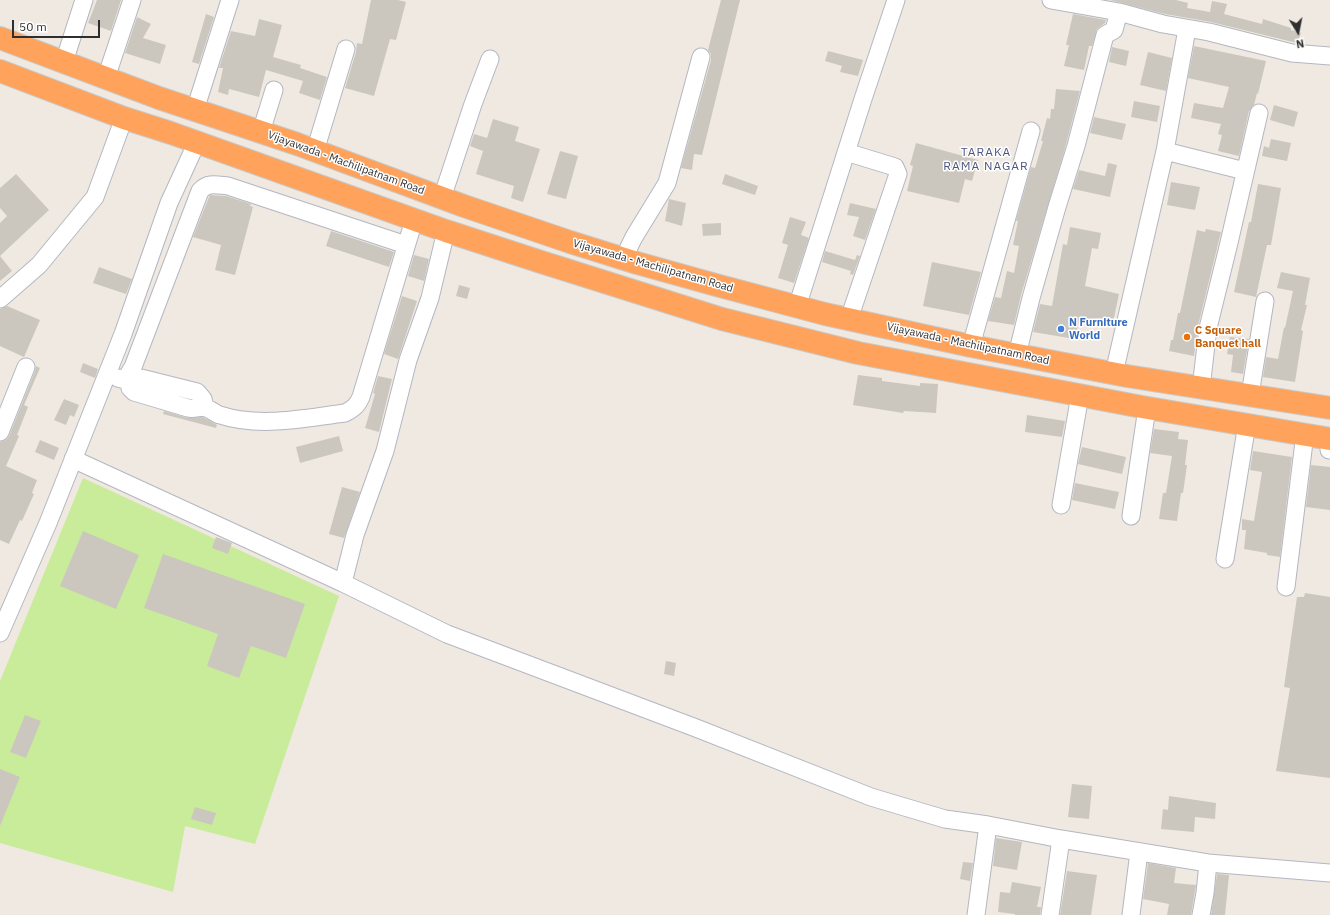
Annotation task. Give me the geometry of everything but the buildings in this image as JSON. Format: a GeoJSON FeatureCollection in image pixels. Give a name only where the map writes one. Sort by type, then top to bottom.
{"type":"FeatureCollection","features":[{"type":"Feature","properties":{"kind":"highway","name":"Vijayawada - Machilipatnam Road"},"geometry":{"type":"LineString","coordinates":[[0,38],[159,98],[262,132],[442,198],[626,260],[849,319],[971,346],[1114,373],[1330,408]]}},
{"type":"Feature","properties":{"kind":"highway"},"geometry":{"type":"LineString","coordinates":[[0,72],[124,118],[197,142],[446,231],[538,262],[722,319],[858,353],[1147,408],[1305,434],[1330,446]]}},
{"type":"Feature","properties":{"kind":"street"},"geometry":{"type":"LineString","coordinates":[[64,62],[84,0]]}},
{"type":"Feature","properties":{"kind":"street"},"geometry":{"type":"LineString","coordinates":[[106,78],[132,0]]}},
{"type":"Feature","properties":{"kind":"street"},"geometry":{"type":"LineString","coordinates":[[195,110],[230,0]]}},
{"type":"Feature","properties":{"kind":"street"},"geometry":{"type":"LineString","coordinates":[[797,306],[896,0]]}},
{"type":"Feature","properties":{"kind":"street"},"geometry":{"type":"LineString","coordinates":[[1051,0],[1119,12],[1163,24],[1209,32],[1292,53],[1330,56]]}},
{"type":"Feature","properties":{"kind":"street"},"geometry":{"type":"LineString","coordinates":[[1017,355],[1031,298],[1076,146],[1105,35],[1114,30],[1119,12]]}},
{"type":"Feature","properties":{"kind":"street"},"geometry":{"type":"LineString","coordinates":[[1114,373],[1165,150],[1187,29]]}},
{"type":"Feature","properties":{"kind":"street"},"geometry":{"type":"LineString","coordinates":[[315,151],[346,49]]}},
{"type":"Feature","properties":{"kind":"street"},"geometry":{"type":"LineString","coordinates":[[626,260],[629,247],[634,237],[667,183],[701,57]]}},
{"type":"Feature","properties":{"kind":"street"},"geometry":{"type":"LineString","coordinates":[[442,198],[473,104],[490,59]]}},
{"type":"Feature","properties":{"kind":"street"},"geometry":{"type":"LineString","coordinates":[[262,132],[274,90]]}},
{"type":"Feature","properties":{"kind":"street"},"geometry":{"type":"LineString","coordinates":[[1201,388],[1208,328],[1259,113]]}},
{"type":"Feature","properties":{"kind":"street"},"geometry":{"type":"LineString","coordinates":[[0,299],[39,265],[95,196],[124,118]]}},
{"type":"Feature","properties":{"kind":"street"},"geometry":{"type":"LineString","coordinates":[[971,346],[1031,131]]}},
{"type":"Feature","properties":{"kind":"street"},"geometry":{"type":"LineString","coordinates":[[0,633],[48,523],[122,334],[168,203],[197,142]]}},
{"type":"Feature","properties":{"kind":"street"},"geometry":{"type":"LineString","coordinates":[[1165,150],[1245,171]]}},
{"type":"Feature","properties":{"kind":"street"},"geometry":{"type":"LineString","coordinates":[[846,152],[894,167],[898,174],[849,319]]}},
{"type":"Feature","properties":{"kind":"street"},"geometry":{"type":"LineString","coordinates":[[127,381],[200,191],[204,186],[210,184],[228,186],[406,245]]}},
{"type":"Feature","properties":{"kind":"street"},"geometry":{"type":"LineString","coordinates":[[106,374],[127,381],[141,378],[197,392],[203,399],[205,407],[219,415],[245,420],[260,422],[344,413],[352,410],[357,405],[361,397],[414,220]]}},
{"type":"Feature","properties":{"kind":"street"},"geometry":{"type":"LineString","coordinates":[[343,583],[355,535],[385,451],[408,360],[430,298],[446,231]]}},
{"type":"Feature","properties":{"kind":"street"},"geometry":{"type":"LineString","coordinates":[[1250,395],[1265,301]]}},
{"type":"Feature","properties":{"kind":"street"},"geometry":{"type":"LineString","coordinates":[[0,432],[26,367]]}},
{"type":"Feature","properties":{"kind":"street"},"geometry":{"type":"LineString","coordinates":[[1061,505],[1080,395]]}},
{"type":"Feature","properties":{"kind":"street"},"geometry":{"type":"LineString","coordinates":[[1131,516],[1147,408]]}},
{"type":"Feature","properties":{"kind":"street"},"geometry":{"type":"LineString","coordinates":[[1224,559],[1247,424]]}},
{"type":"Feature","properties":{"kind":"street"},"geometry":{"type":"LineString","coordinates":[[1286,587],[1305,434]]}},
{"type":"Feature","properties":{"kind":"street"},"geometry":{"type":"LineString","coordinates":[[73,459],[343,583],[447,634],[696,728],[871,797],[945,819],[988,825],[1139,852],[1208,863],[1330,873]]}},
{"type":"Feature","properties":{"kind":"street"},"geometry":{"type":"LineString","coordinates":[[976,915],[988,825]]}},
{"type":"Feature","properties":{"kind":"street"},"geometry":{"type":"LineString","coordinates":[[1050,915],[1061,839]]}},
{"type":"Feature","properties":{"kind":"street"},"geometry":{"type":"LineString","coordinates":[[1131,915],[1139,852]]}},
{"type":"Feature","properties":{"kind":"street"},"geometry":{"type":"LineString","coordinates":[[1201,915],[1208,863]]}},
{"type":"Feature","properties":{"kind":"green space"},"geometry":{"type":"Polygon","coordinates":[[[83,478],[339,596],[255,844],[185,826],[173,892],[0,843],[0,681],[83,478]]]}},
{"type":"Feature","properties":{"kind":"place","name":"N Furniture World"},"geometry":{"type":"Point","coordinates":[1061,329]}},
{"type":"Feature","properties":{"kind":"place","name":"C Square Banquet hall"},"geometry":{"type":"Point","coordinates":[1187,337]}},
{"type":"Feature","properties":{"kind":"district","name":"TARAKA RAMA NAGAR"},"geometry":{"type":"Point","coordinates":[986,160]}}]}
